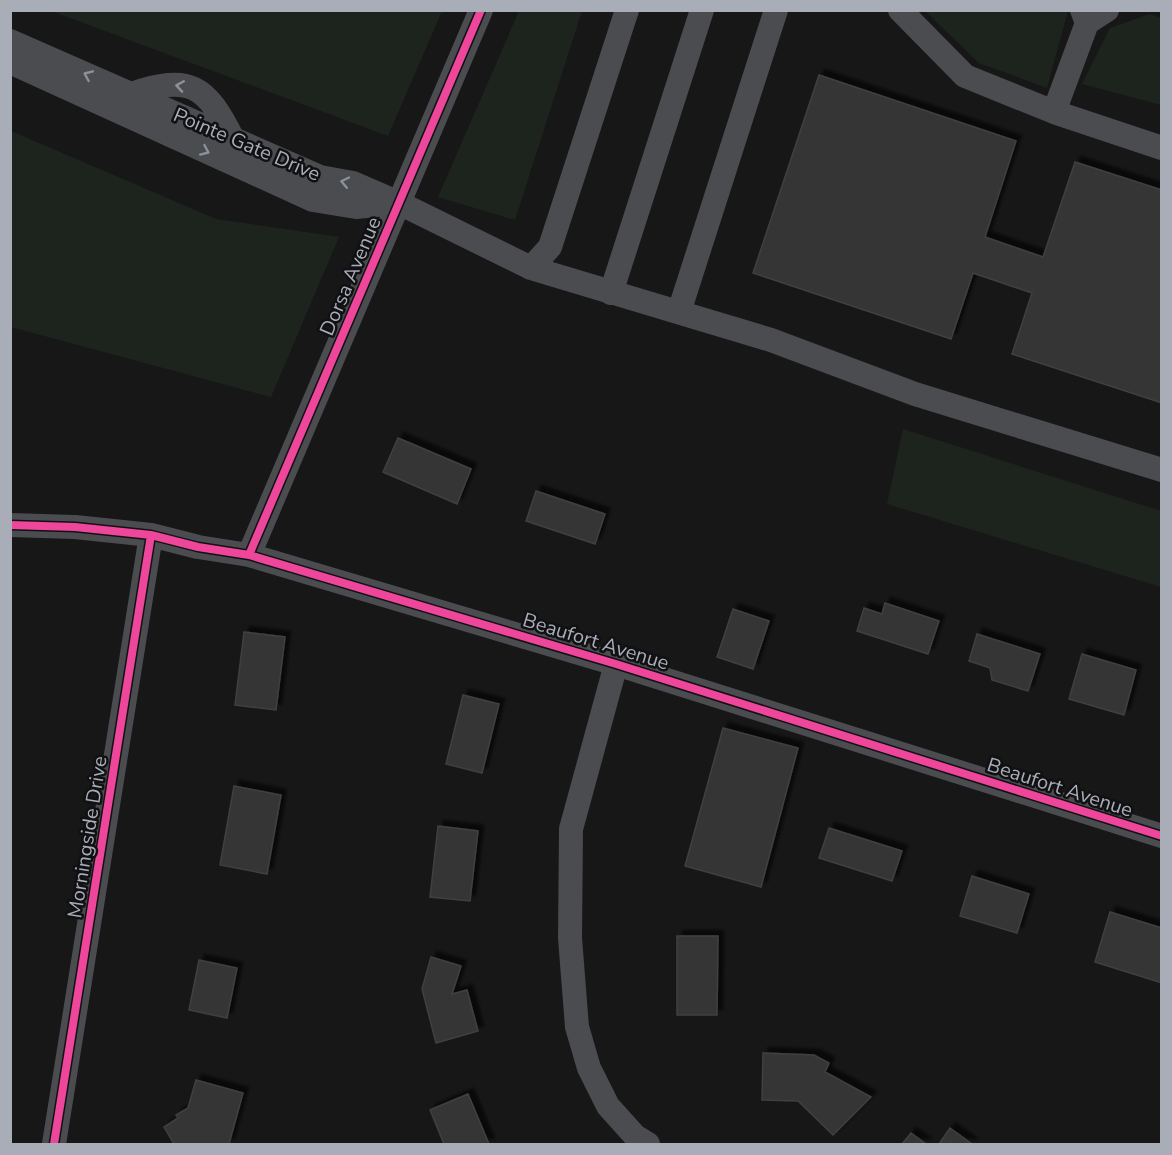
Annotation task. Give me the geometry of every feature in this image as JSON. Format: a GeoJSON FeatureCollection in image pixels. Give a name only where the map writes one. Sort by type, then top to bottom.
{"type":"FeatureCollection","features":[{"type":"Feature","properties":{"kind":"street","name":"Dorsa Avenue"},"geometry":{"type":"LineString","coordinates":[[249,555],[481,10]]}},
{"type":"Feature","properties":{"kind":"street"},"geometry":{"type":"LineString","coordinates":[[531,268],[550,247],[627,10]]}},
{"type":"Feature","properties":{"kind":"street"},"geometry":{"type":"LineString","coordinates":[[611,293],[702,10]]}},
{"type":"Feature","properties":{"kind":"street"},"geometry":{"type":"LineString","coordinates":[[679,312],[776,10]]}},
{"type":"Feature","properties":{"kind":"street"},"geometry":{"type":"LineString","coordinates":[[900,10],[965,76],[1054,112],[1161,148]]}},
{"type":"Feature","properties":{"kind":"street"},"geometry":{"type":"LineString","coordinates":[[1054,112],[1084,17],[1107,10]]}},
{"type":"Feature","properties":{"kind":"street","name":"Pointe Gate Drive"},"geometry":{"type":"LineString","coordinates":[[10,41],[320,177],[353,183],[399,203]]}},
{"type":"Feature","properties":{"kind":"street","name":"Pointe Gate Drive"},"geometry":{"type":"LineString","coordinates":[[10,62],[313,200],[356,207],[399,203]]}},
{"type":"Feature","properties":{"kind":"street"},"geometry":{"type":"LineString","coordinates":[[399,203],[531,268],[771,340],[915,394],[1161,470]]}},
{"type":"Feature","properties":{"kind":"street","name":"Beaufort Avenue"},"geometry":{"type":"LineString","coordinates":[[10,525],[75,527],[151,536],[198,547],[249,555],[616,664],[1161,836]]}},
{"type":"Feature","properties":{"kind":"street","name":"Morningside Drive"},"geometry":{"type":"LineString","coordinates":[[54,1144],[151,536]]}},
{"type":"Feature","properties":{"kind":"street"},"geometry":{"type":"LineString","coordinates":[[616,664],[571,829],[570,938],[578,1027],[589,1068],[608,1106],[635,1136],[648,1144]]}},
{"type":"Feature","properties":{"kind":"shaded area"},"geometry":{"type":"Polygon","coordinates":[[[442,10],[388,136],[51,11],[442,10]]]}},
{"type":"Feature","properties":{"kind":"shaded area"},"geometry":{"type":"Polygon","coordinates":[[[519,11],[582,11],[515,220],[438,197],[519,11]]]}},
{"type":"Feature","properties":{"kind":"shaded area"},"geometry":{"type":"Polygon","coordinates":[[[925,11],[1068,11],[1047,88],[979,63],[925,11]]]}},
{"type":"Feature","properties":{"kind":"shaded area"},"geometry":{"type":"Polygon","coordinates":[[[1150,14],[1161,18],[1161,105],[1082,84],[1110,28],[1150,14]]]}},
{"type":"Feature","properties":{"kind":"shaded area"},"geometry":{"type":"Polygon","coordinates":[[[11,131],[216,219],[339,237],[271,397],[11,327],[11,131]]]}},
{"type":"Feature","properties":{"kind":"shaded area"},"geometry":{"type":"Polygon","coordinates":[[[903,429],[1161,511],[1161,587],[887,504],[903,429]]]}},
{"type":"Feature","properties":{"kind":"building"},"geometry":{"type":"Polygon","coordinates":[[[819,75],[1016,141],[985,237],[1043,257],[1075,162],[1162,190],[1162,403],[1012,354],[1032,293],[973,273],[951,339],[753,273],[819,75]]]}},
{"type":"Feature","properties":{"kind":"building"},"geometry":{"type":"Polygon","coordinates":[[[398,438],[471,469],[457,504],[383,472],[398,438]]]}},
{"type":"Feature","properties":{"kind":"building"},"geometry":{"type":"Polygon","coordinates":[[[536,491],[605,514],[595,544],[526,521],[536,491]]]}},
{"type":"Feature","properties":{"kind":"building"},"geometry":{"type":"Polygon","coordinates":[[[885,603],[939,621],[928,654],[857,631],[864,608],[882,614],[885,603]]]}},
{"type":"Feature","properties":{"kind":"building"},"geometry":{"type":"Polygon","coordinates":[[[733,609],[769,621],[753,669],[717,657],[733,609]]]}},
{"type":"Feature","properties":{"kind":"building"},"geometry":{"type":"Polygon","coordinates":[[[244,632],[285,637],[276,710],[235,705],[244,632]]]}},
{"type":"Feature","properties":{"kind":"building"},"geometry":{"type":"Polygon","coordinates":[[[977,634],[1040,654],[1028,691],[992,680],[990,668],[969,661],[977,634]]]}},
{"type":"Feature","properties":{"kind":"building"},"geometry":{"type":"Polygon","coordinates":[[[1082,654],[1136,670],[1124,715],[1069,699],[1082,654]]]}},
{"type":"Feature","properties":{"kind":"building"},"geometry":{"type":"Polygon","coordinates":[[[463,695],[499,704],[482,773],[446,764],[463,695]]]}},
{"type":"Feature","properties":{"kind":"building"},"geometry":{"type":"Polygon","coordinates":[[[723,728],[798,748],[761,887],[685,866],[723,728]]]}},
{"type":"Feature","properties":{"kind":"building"},"geometry":{"type":"Polygon","coordinates":[[[234,786],[281,795],[267,874],[220,865],[234,786]]]}},
{"type":"Feature","properties":{"kind":"building"},"geometry":{"type":"Polygon","coordinates":[[[438,826],[478,831],[470,901],[430,897],[438,826]]]}},
{"type":"Feature","properties":{"kind":"building"},"geometry":{"type":"Polygon","coordinates":[[[829,828],[902,851],[892,881],[819,858],[829,828]]]}},
{"type":"Feature","properties":{"kind":"building"},"geometry":{"type":"Polygon","coordinates":[[[972,876],[1029,894],[1017,933],[960,916],[972,876]]]}},
{"type":"Feature","properties":{"kind":"building"},"geometry":{"type":"Polygon","coordinates":[[[1110,912],[1162,928],[1162,983],[1095,962],[1110,912]]]}},
{"type":"Feature","properties":{"kind":"building"},"geometry":{"type":"Polygon","coordinates":[[[677,936],[718,936],[717,1015],[677,1015],[677,936]]]}},
{"type":"Feature","properties":{"kind":"building"},"geometry":{"type":"Polygon","coordinates":[[[431,957],[461,966],[452,994],[467,990],[478,1031],[436,1043],[422,989],[431,957]]]}},
{"type":"Feature","properties":{"kind":"building"},"geometry":{"type":"Polygon","coordinates":[[[199,960],[237,968],[227,1018],[189,1010],[199,960]]]}},
{"type":"Feature","properties":{"kind":"building"},"geometry":{"type":"Polygon","coordinates":[[[763,1053],[814,1055],[829,1063],[825,1072],[871,1097],[833,1135],[798,1101],[762,1100],[763,1053]]]}},
{"type":"Feature","properties":{"kind":"building"},"geometry":{"type":"Polygon","coordinates":[[[196,1080],[243,1093],[229,1144],[174,1144],[164,1127],[178,1118],[176,1115],[188,1108],[196,1080]]]}},
{"type":"Feature","properties":{"kind":"building"},"geometry":{"type":"Polygon","coordinates":[[[468,1094],[489,1144],[444,1144],[430,1110],[468,1094]]]}},
{"type":"Feature","properties":{"kind":"building"},"geometry":{"type":"Polygon","coordinates":[[[950,1128],[972,1144],[939,1144],[950,1128]]]}},
{"type":"Feature","properties":{"kind":"building"},"geometry":{"type":"Polygon","coordinates":[[[911,1133],[926,1144],[902,1144],[911,1133]]]}},
{"type":"Feature","properties":{"kind":"cycle path"},"geometry":{"type":"LineString","coordinates":[[249,555],[481,10]]}},
{"type":"Feature","properties":{"kind":"cycle path"},"geometry":{"type":"LineString","coordinates":[[10,525],[75,527],[151,535],[198,547],[249,555],[616,664],[1162,836]]}},
{"type":"Feature","properties":{"kind":"cycle path"},"geometry":{"type":"LineString","coordinates":[[54,1144],[151,535]]}}]}
